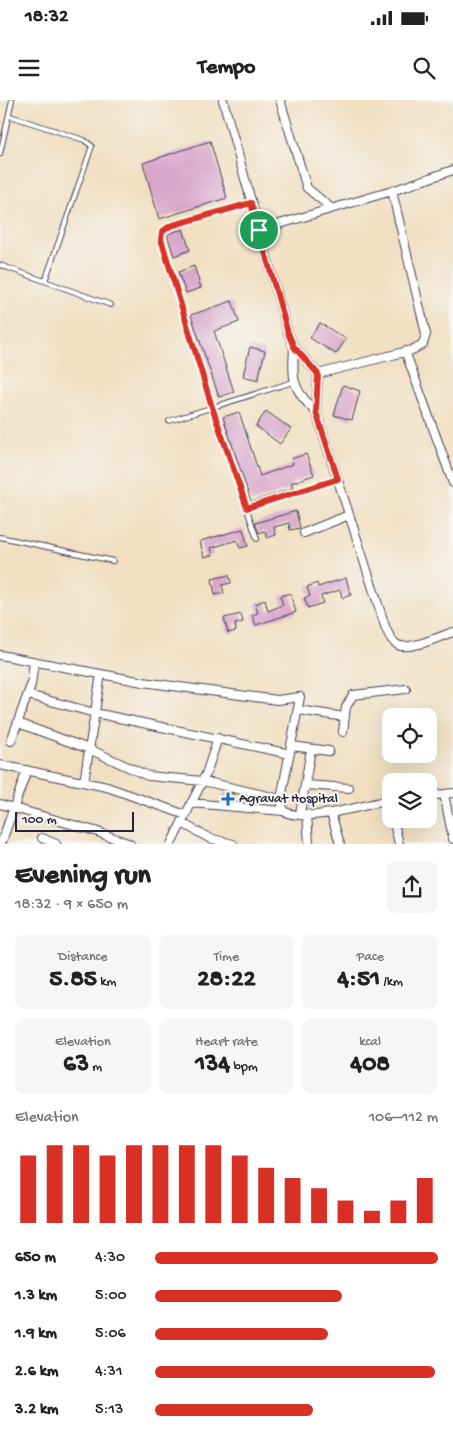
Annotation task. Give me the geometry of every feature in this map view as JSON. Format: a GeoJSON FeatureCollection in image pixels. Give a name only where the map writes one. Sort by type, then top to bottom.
{"type":"FeatureCollection","features":[{"type":"Feature","properties":{"kind":"street"},"geometry":{"type":"LineString","coordinates":[[223,100],[251,203],[294,347],[293,382],[301,398],[316,412]]}},
{"type":"Feature","properties":{"kind":"street"},"geometry":{"type":"LineString","coordinates":[[280,100],[307,188],[330,208]]}},
{"type":"Feature","properties":{"kind":"street"},"geometry":{"type":"LineString","coordinates":[[259,230],[392,191],[453,170]]}},
{"type":"Feature","properties":{"kind":"street"},"geometry":{"type":"LineString","coordinates":[[318,374],[405,351],[423,344],[426,334],[392,191]]}},
{"type":"Feature","properties":{"kind":"street"},"geometry":{"type":"LineString","coordinates":[[294,347],[318,374],[316,412],[386,629],[395,644],[408,646],[453,632]]}},
{"type":"Feature","properties":{"kind":"street"},"geometry":{"type":"LineString","coordinates":[[405,351],[453,483]]}},
{"type":"Feature","properties":{"kind":"street"},"geometry":{"type":"LineString","coordinates":[[304,533],[349,515]]}},
{"type":"Feature","properties":{"kind":"street"},"geometry":{"type":"LineString","coordinates":[[0,655],[101,674],[277,700],[300,697],[281,799],[283,811]]}},
{"type":"Feature","properties":{"kind":"street"},"geometry":{"type":"LineString","coordinates":[[11,741],[28,695],[34,662]]}},
{"type":"Feature","properties":{"kind":"street"},"geometry":{"type":"LineString","coordinates":[[84,782],[101,674]]}},
{"type":"Feature","properties":{"kind":"street"},"geometry":{"type":"LineString","coordinates":[[343,732],[346,706],[353,695],[406,689]]}},
{"type":"Feature","properties":{"kind":"street"},"geometry":{"type":"LineString","coordinates":[[28,695],[95,713],[218,738],[291,750],[311,748],[329,751]]}},
{"type":"Feature","properties":{"kind":"street"},"geometry":{"type":"LineString","coordinates":[[298,710],[345,717]]}},
{"type":"Feature","properties":{"kind":"street"},"geometry":{"type":"LineString","coordinates":[[18,722],[89,749],[148,776],[203,781],[281,799]]}},
{"type":"Feature","properties":{"kind":"street"},"geometry":{"type":"LineString","coordinates":[[171,844],[203,781],[212,760],[218,738]]}},
{"type":"Feature","properties":{"kind":"street"},"geometry":{"type":"LineString","coordinates":[[309,844],[304,814],[311,748]]}},
{"type":"Feature","properties":{"kind":"street"},"geometry":{"type":"LineString","coordinates":[[0,765],[107,787],[184,819],[208,841],[233,844]]}},
{"type":"Feature","properties":{"kind":"street"},"geometry":{"type":"LineString","coordinates":[[1,844],[16,808],[27,770]]}},
{"type":"Feature","properties":{"kind":"street"},"geometry":{"type":"LineString","coordinates":[[306,785],[349,788]]}},
{"type":"Feature","properties":{"kind":"street"},"geometry":{"type":"LineString","coordinates":[[437,795],[453,793]]}},
{"type":"Feature","properties":{"kind":"street"},"geometry":{"type":"LineString","coordinates":[[444,794],[453,839]]}},
{"type":"Feature","properties":{"kind":"street"},"geometry":{"type":"LineString","coordinates":[[191,803],[304,814],[331,813],[382,802]]}},
{"type":"Feature","properties":{"kind":"street"},"geometry":{"type":"LineString","coordinates":[[0,804],[95,831],[130,844]]}},
{"type":"Feature","properties":{"kind":"street"},"geometry":{"type":"LineString","coordinates":[[331,813],[340,844]]}},
{"type":"Feature","properties":{"kind":"street"},"geometry":{"type":"LineString","coordinates":[[395,828],[399,844]]}},
{"type":"Feature","properties":{"kind":"street"},"geometry":{"type":"LineString","coordinates":[[42,838],[56,844]]}},
{"type":"Feature","properties":{"kind":"lane"},"geometry":{"type":"LineString","coordinates":[[0,154],[10,116],[12,100]]}},
{"type":"Feature","properties":{"kind":"lane"},"geometry":{"type":"LineString","coordinates":[[10,116],[84,140],[92,146],[45,281]]}},
{"type":"Feature","properties":{"kind":"lane"},"geometry":{"type":"LineString","coordinates":[[251,203],[170,226],[162,232],[163,246],[212,407],[258,539]]}},
{"type":"Feature","properties":{"kind":"lane"},"geometry":{"type":"LineString","coordinates":[[0,265],[110,304]]}},
{"type":"Feature","properties":{"kind":"lane"},"geometry":{"type":"LineString","coordinates":[[169,421],[293,382]]}},
{"type":"Feature","properties":{"kind":"lane"},"geometry":{"type":"LineString","coordinates":[[247,508],[338,479]]}},
{"type":"Feature","properties":{"kind":"lane"},"geometry":{"type":"LineString","coordinates":[[0,536],[113,561]]}},
{"type":"Feature","properties":{"kind":"building"},"geometry":{"type":"Polygon","coordinates":[[[210,141],[227,198],[159,219],[143,163],[210,141]]]}},
{"type":"Feature","properties":{"kind":"building"},"geometry":{"type":"Polygon","coordinates":[[[183,229],[190,250],[174,256],[167,234],[183,229]]]}},
{"type":"Feature","properties":{"kind":"building"},"geometry":{"type":"Polygon","coordinates":[[[194,266],[201,288],[186,293],[178,272],[194,266]]]}},
{"type":"Feature","properties":{"kind":"building"},"geometry":{"type":"Polygon","coordinates":[[[232,301],[239,322],[214,331],[234,392],[219,397],[191,315],[232,301]]]}},
{"type":"Feature","properties":{"kind":"building"},"geometry":{"type":"Polygon","coordinates":[[[320,323],[346,339],[336,354],[310,338],[320,323]]]}},
{"type":"Feature","properties":{"kind":"building"},"geometry":{"type":"Polygon","coordinates":[[[250,347],[265,351],[258,380],[243,376],[250,347]]]}},
{"type":"Feature","properties":{"kind":"building"},"geometry":{"type":"Polygon","coordinates":[[[343,385],[360,391],[352,420],[334,415],[343,385]]]}},
{"type":"Feature","properties":{"kind":"building"},"geometry":{"type":"Polygon","coordinates":[[[266,411],[291,429],[280,444],[256,426],[266,411]]]}},
{"type":"Feature","properties":{"kind":"building"},"geometry":{"type":"Polygon","coordinates":[[[239,412],[260,476],[293,464],[291,459],[306,454],[314,475],[291,483],[293,488],[251,502],[223,417],[239,412]]]}},
{"type":"Feature","properties":{"kind":"building"},"geometry":{"type":"Polygon","coordinates":[[[296,511],[300,528],[290,530],[289,523],[274,527],[276,535],[267,538],[265,531],[259,533],[255,523],[296,511]]]}},
{"type":"Feature","properties":{"kind":"building"},"geometry":{"type":"Polygon","coordinates":[[[243,529],[248,546],[240,548],[237,540],[211,548],[213,555],[204,557],[200,541],[243,529]]]}},
{"type":"Feature","properties":{"kind":"building"},"geometry":{"type":"Polygon","coordinates":[[[229,575],[231,583],[222,585],[224,593],[215,595],[212,579],[229,575]]]}},
{"type":"Feature","properties":{"kind":"building"},"geometry":{"type":"Polygon","coordinates":[[[346,578],[351,595],[342,598],[340,590],[321,596],[323,603],[308,608],[304,598],[310,596],[307,587],[317,583],[318,587],[346,578]]]}},
{"type":"Feature","properties":{"kind":"building"},"geometry":{"type":"Polygon","coordinates":[[[290,593],[296,612],[256,625],[252,615],[258,613],[255,604],[265,600],[268,611],[283,605],[280,596],[290,593]]]}},
{"type":"Feature","properties":{"kind":"building"},"geometry":{"type":"Polygon","coordinates":[[[241,614],[243,622],[235,624],[236,631],[228,633],[224,618],[241,614]]]}},
{"type":"Feature","properties":{"kind":"building"},"geometry":{"type":"Polygon","coordinates":[[[225,792],[234,794],[232,801],[222,800],[225,792]]]}},
{"type":"Feature","properties":{"kind":"place","name":"Agravat Hospital"},"geometry":{"type":"Point","coordinates":[228,799]}},
{"type":"Feature","properties":{"kind":"route"},"geometry":{"type":"LineString","coordinates":[[251,203],[259,230],[288,333],[294,347],[315,368],[318,374],[316,412],[338,479],[247,508],[212,407],[161,239],[162,232],[170,226],[251,203]]}}]}
